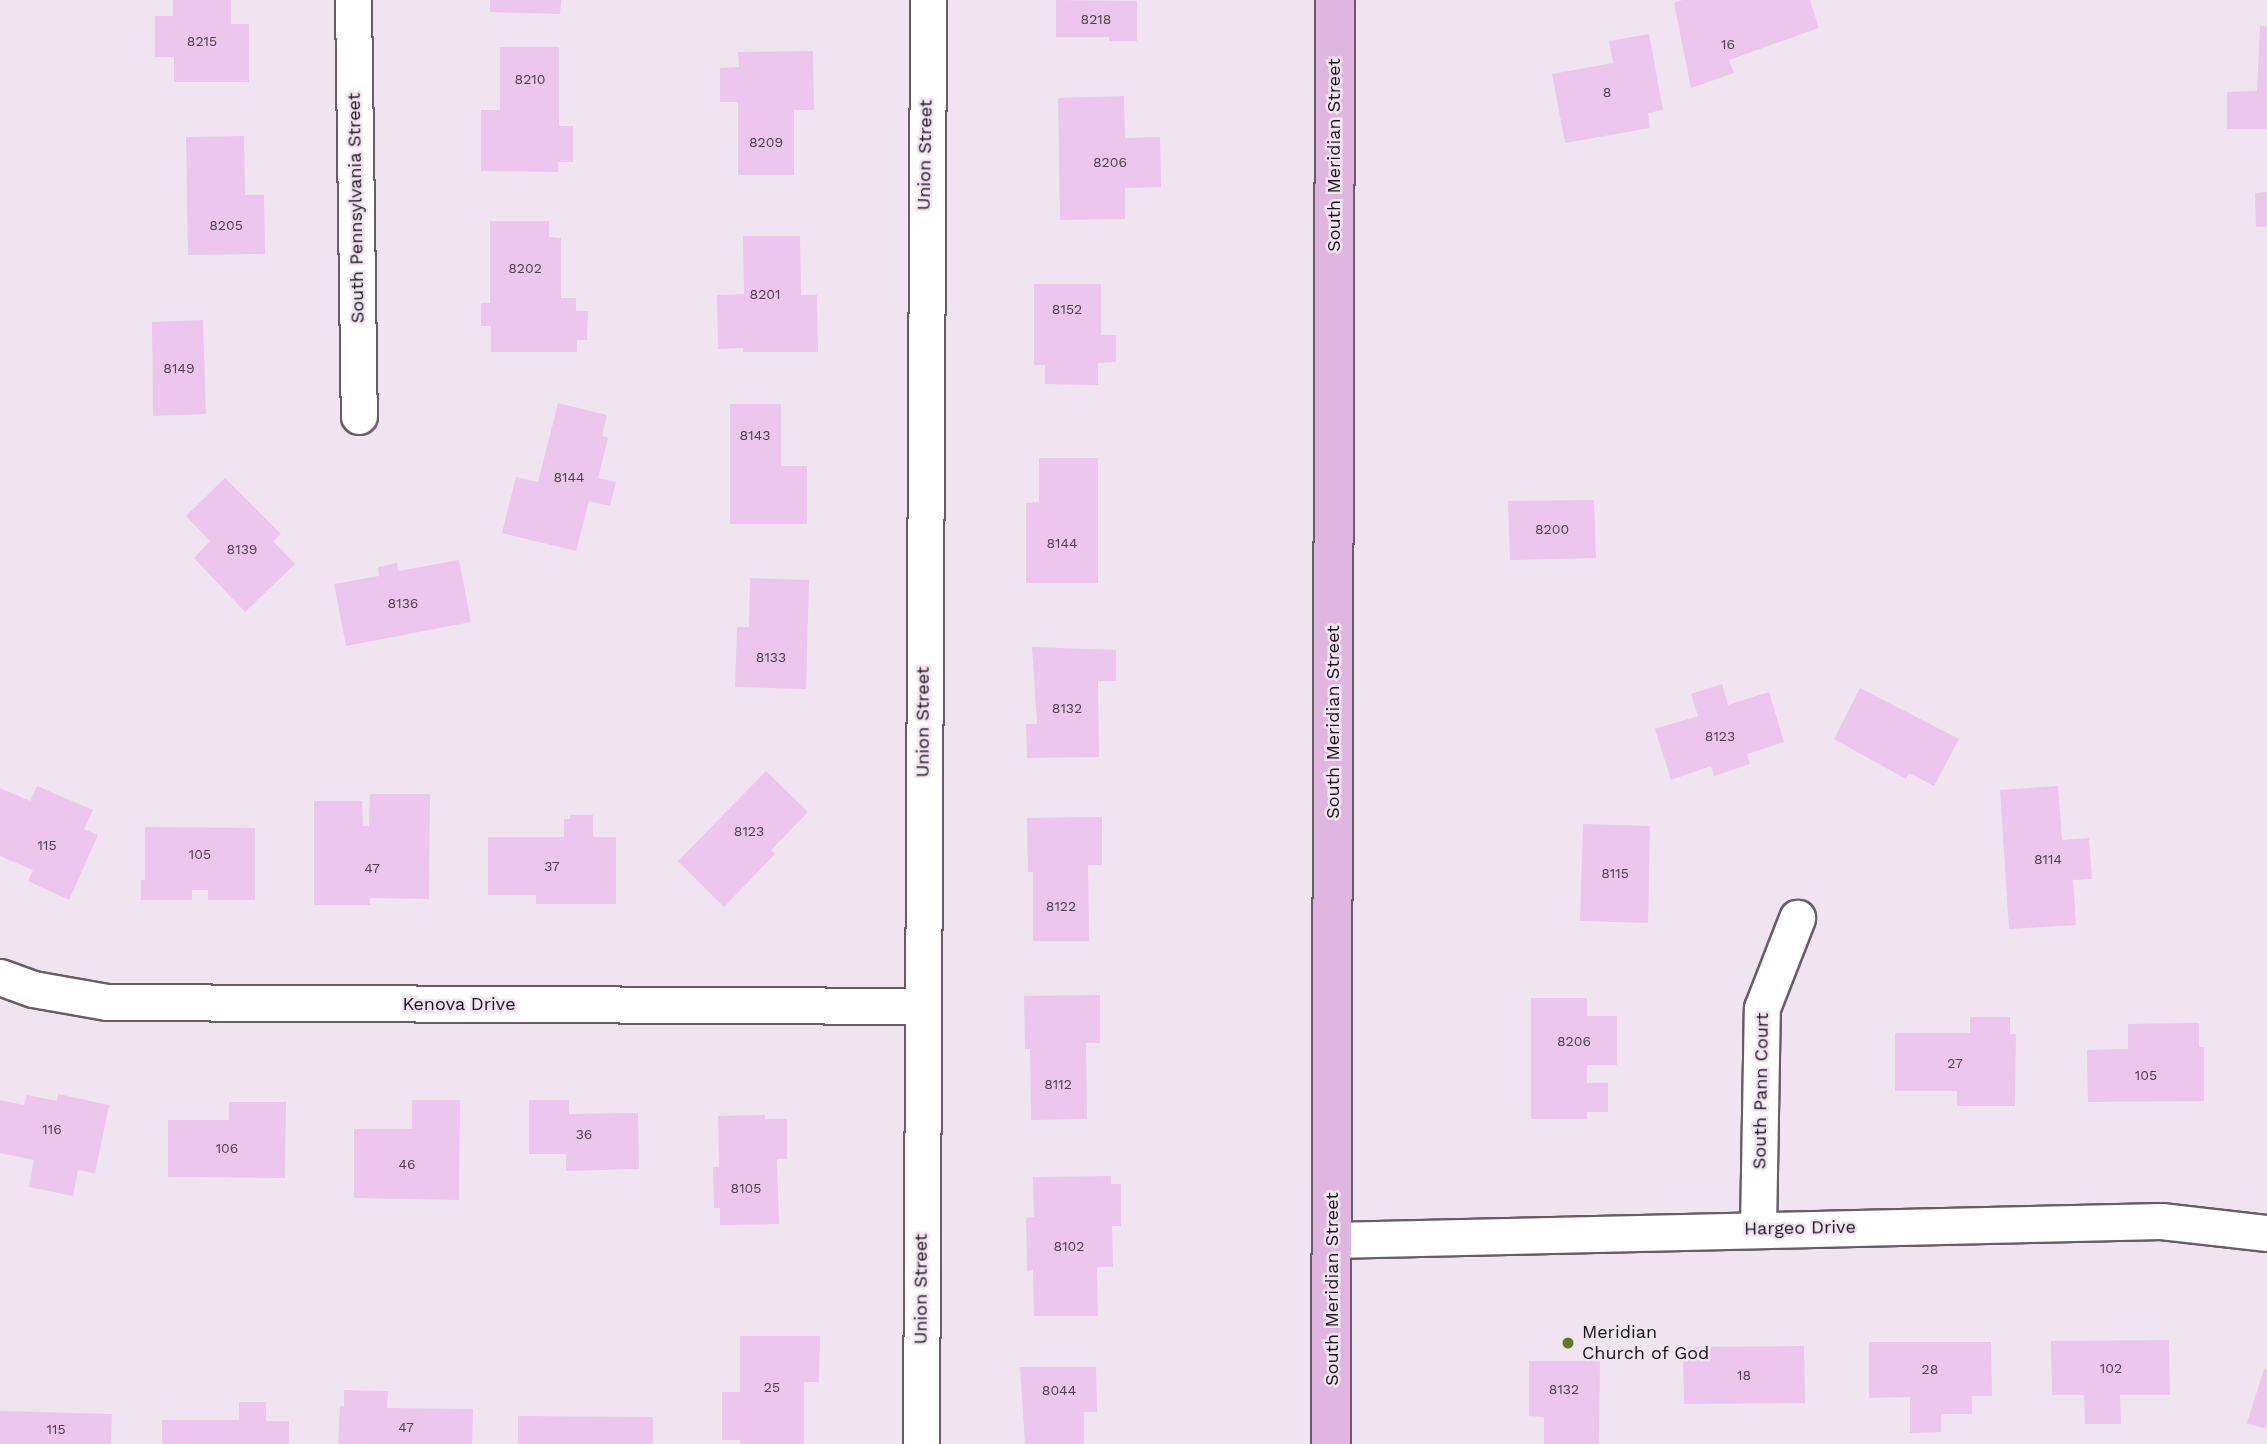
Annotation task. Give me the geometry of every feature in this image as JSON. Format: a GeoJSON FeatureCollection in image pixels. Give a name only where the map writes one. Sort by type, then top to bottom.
{"type":"FeatureCollection","features":[{"type":"Feature","properties":{"kind":"main road","name":"South Meridian Street"},"geometry":{"type":"LineString","coordinates":[[1331,1444],[1335,0]]}},
{"type":"Feature","properties":{"kind":"street","name":"South Pennsylvania Street"},"geometry":{"type":"LineString","coordinates":[[353,0],[359,416]]}},
{"type":"Feature","properties":{"kind":"street","name":"Union Street"},"geometry":{"type":"LineString","coordinates":[[921,1444],[928,0]]}},
{"type":"Feature","properties":{"kind":"street","name":"South Pann Court"},"geometry":{"type":"LineString","coordinates":[[1758,1229],[1762,1008],[1797,918]]}},
{"type":"Feature","properties":{"kind":"street","name":"Kenova Drive"},"geometry":{"type":"LineString","coordinates":[[0,977],[33,989],[107,1002],[922,1006]]}},
{"type":"Feature","properties":{"kind":"street","name":"Hargeo Drive"},"geometry":{"type":"LineString","coordinates":[[1332,1240],[2161,1221],[2267,1233]]}},
{"type":"Feature","properties":{"kind":"building"},"geometry":{"type":"Polygon","coordinates":[[[173,0],[231,0],[231,24],[249,24],[249,82],[174,82],[174,57],[155,57],[155,16],[173,16],[173,0]]]}},
{"type":"Feature","properties":{"kind":"building"},"geometry":{"type":"Polygon","coordinates":[[[490,0],[561,0],[560,14],[490,12],[490,0]]]}},
{"type":"Feature","properties":{"kind":"building"},"geometry":{"type":"Polygon","coordinates":[[[1056,0],[1137,1],[1137,41],[1109,41],[1109,37],[1056,37],[1056,0]]]}},
{"type":"Feature","properties":{"kind":"building"},"geometry":{"type":"Polygon","coordinates":[[[1682,0],[1810,0],[1819,28],[1729,60],[1734,73],[1691,88],[1674,3],[1682,0]]]}},
{"type":"Feature","properties":{"kind":"building"},"geometry":{"type":"Polygon","coordinates":[[[2260,26],[2267,26],[2267,129],[2227,129],[2227,92],[2257,91],[2260,26]]]}},
{"type":"Feature","properties":{"kind":"building"},"geometry":{"type":"Polygon","coordinates":[[[1649,34],[1663,110],[1648,113],[1650,128],[1565,143],[1552,74],[1613,63],[1609,41],[1649,34]]]}},
{"type":"Feature","properties":{"kind":"building"},"geometry":{"type":"Polygon","coordinates":[[[500,47],[559,47],[559,126],[573,126],[573,162],[558,162],[558,172],[481,171],[481,110],[500,110],[500,47]]]}},
{"type":"Feature","properties":{"kind":"building"},"geometry":{"type":"Polygon","coordinates":[[[813,51],[814,110],[794,110],[794,175],[738,175],[738,102],[720,102],[720,68],[739,67],[738,52],[813,51]]]}},
{"type":"Feature","properties":{"kind":"building"},"geometry":{"type":"Polygon","coordinates":[[[1124,96],[1125,138],[1160,137],[1161,187],[1125,188],[1125,219],[1060,220],[1058,98],[1124,96]]]}},
{"type":"Feature","properties":{"kind":"building"},"geometry":{"type":"Polygon","coordinates":[[[244,136],[245,195],[264,195],[265,254],[188,255],[186,137],[244,136]]]}},
{"type":"Feature","properties":{"kind":"building"},"geometry":{"type":"Polygon","coordinates":[[[2267,192],[2267,227],[2256,227],[2255,193],[2267,192]]]}},
{"type":"Feature","properties":{"kind":"building"},"geometry":{"type":"Polygon","coordinates":[[[490,221],[549,221],[549,237],[561,238],[561,298],[576,298],[576,311],[588,311],[587,340],[577,340],[577,352],[491,352],[491,326],[481,326],[481,303],[490,303],[490,221]]]}},
{"type":"Feature","properties":{"kind":"building"},"geometry":{"type":"Polygon","coordinates":[[[743,236],[800,236],[801,295],[817,295],[818,352],[743,352],[743,348],[718,349],[717,295],[744,294],[743,236]]]}},
{"type":"Feature","properties":{"kind":"building"},"geometry":{"type":"Polygon","coordinates":[[[1034,284],[1101,284],[1101,335],[1116,335],[1116,362],[1098,363],[1098,385],[1045,384],[1045,365],[1034,365],[1034,284]]]}},
{"type":"Feature","properties":{"kind":"building"},"geometry":{"type":"Polygon","coordinates":[[[203,320],[206,414],[153,416],[152,322],[203,320]]]}},
{"type":"Feature","properties":{"kind":"building"},"geometry":{"type":"Polygon","coordinates":[[[558,403],[607,415],[602,436],[608,438],[598,478],[616,482],[610,506],[589,501],[576,551],[502,533],[516,477],[538,482],[558,403]]]}},
{"type":"Feature","properties":{"kind":"building"},"geometry":{"type":"Polygon","coordinates":[[[730,404],[781,404],[781,466],[807,466],[807,524],[730,524],[730,404]]]}},
{"type":"Feature","properties":{"kind":"building"},"geometry":{"type":"Polygon","coordinates":[[[1039,458],[1098,458],[1098,583],[1026,583],[1026,503],[1039,502],[1039,458]]]}},
{"type":"Feature","properties":{"kind":"building"},"geometry":{"type":"Polygon","coordinates":[[[225,478],[281,534],[273,541],[295,564],[245,612],[194,558],[210,541],[186,516],[225,478]]]}},
{"type":"Feature","properties":{"kind":"building"},"geometry":{"type":"Polygon","coordinates":[[[1594,500],[1596,558],[1510,560],[1508,501],[1594,500]]]}},
{"type":"Feature","properties":{"kind":"building"},"geometry":{"type":"Polygon","coordinates":[[[459,560],[471,622],[346,646],[334,584],[379,576],[378,567],[397,563],[398,571],[459,560]]]}},
{"type":"Feature","properties":{"kind":"building"},"geometry":{"type":"Polygon","coordinates":[[[750,578],[809,580],[806,689],[735,687],[737,627],[749,627],[750,578]]]}},
{"type":"Feature","properties":{"kind":"building"},"geometry":{"type":"Polygon","coordinates":[[[1032,647],[1116,650],[1116,681],[1098,681],[1099,757],[1027,758],[1026,724],[1037,724],[1032,647]]]}},
{"type":"Feature","properties":{"kind":"building"},"geometry":{"type":"Polygon","coordinates":[[[1722,684],[1728,705],[1769,692],[1784,742],[1747,754],[1750,764],[1714,776],[1711,766],[1671,780],[1655,729],[1698,716],[1691,694],[1722,684]]]}},
{"type":"Feature","properties":{"kind":"building"},"geometry":{"type":"Polygon","coordinates":[[[1860,688],[1959,739],[1934,786],[1909,773],[1906,779],[1834,739],[1860,688]]]}},
{"type":"Feature","properties":{"kind":"building"},"geometry":{"type":"Polygon","coordinates":[[[766,771],[808,812],[771,850],[775,854],[724,907],[678,861],[766,771]]]}},
{"type":"Feature","properties":{"kind":"building"},"geometry":{"type":"Polygon","coordinates":[[[37,786],[93,810],[84,829],[98,835],[69,900],[28,881],[33,870],[0,856],[0,788],[30,801],[37,786]]]}},
{"type":"Feature","properties":{"kind":"building"},"geometry":{"type":"Polygon","coordinates":[[[2058,786],[2062,840],[2089,838],[2092,879],[2073,880],[2076,925],[2009,929],[2000,790],[2058,786]]]}},
{"type":"Feature","properties":{"kind":"building"},"geometry":{"type":"Polygon","coordinates":[[[370,794],[430,794],[429,899],[370,898],[370,905],[314,905],[314,801],[362,801],[363,826],[369,826],[370,794]]]}},
{"type":"Feature","properties":{"kind":"building"},"geometry":{"type":"Polygon","coordinates":[[[570,815],[593,815],[593,837],[616,837],[616,904],[536,904],[536,895],[488,895],[488,837],[564,837],[564,819],[570,819],[570,815]]]}},
{"type":"Feature","properties":{"kind":"building"},"geometry":{"type":"Polygon","coordinates":[[[1102,817],[1102,865],[1088,865],[1089,941],[1033,941],[1033,872],[1028,872],[1027,818],[1102,817]]]}},
{"type":"Feature","properties":{"kind":"building"},"geometry":{"type":"Polygon","coordinates":[[[1583,824],[1650,826],[1648,923],[1580,921],[1583,824]]]}},
{"type":"Feature","properties":{"kind":"building"},"geometry":{"type":"Polygon","coordinates":[[[145,827],[255,828],[255,900],[208,900],[208,890],[192,890],[192,900],[141,900],[141,880],[145,880],[145,827]]]}},
{"type":"Feature","properties":{"kind":"building"},"geometry":{"type":"Polygon","coordinates":[[[1100,995],[1100,1043],[1086,1043],[1087,1119],[1031,1120],[1030,1049],[1025,1049],[1024,996],[1100,995]]]}},
{"type":"Feature","properties":{"kind":"building"},"geometry":{"type":"Polygon","coordinates":[[[1531,998],[1587,998],[1587,1016],[1617,1016],[1617,1065],[1587,1065],[1587,1083],[1608,1083],[1608,1112],[1587,1112],[1587,1119],[1531,1119],[1531,998]]]}},
{"type":"Feature","properties":{"kind":"building"},"geometry":{"type":"Polygon","coordinates":[[[1970,1017],[2010,1017],[2010,1034],[2016,1034],[2015,1106],[1957,1106],[1957,1091],[1895,1091],[1895,1033],[1970,1033],[1970,1017]]]}},
{"type":"Feature","properties":{"kind":"building"},"geometry":{"type":"Polygon","coordinates":[[[2199,1023],[2199,1047],[2204,1047],[2204,1101],[2088,1102],[2087,1050],[2128,1049],[2128,1024],[2199,1023]]]}},
{"type":"Feature","properties":{"kind":"building"},"geometry":{"type":"Polygon","coordinates":[[[58,1094],[109,1105],[95,1173],[78,1170],[73,1196],[29,1187],[34,1160],[0,1153],[0,1100],[24,1105],[27,1095],[57,1101],[58,1094]]]}},
{"type":"Feature","properties":{"kind":"building"},"geometry":{"type":"Polygon","coordinates":[[[412,1100],[460,1100],[459,1200],[354,1198],[354,1129],[412,1129],[412,1100]]]}},
{"type":"Feature","properties":{"kind":"building"},"geometry":{"type":"Polygon","coordinates":[[[529,1100],[569,1100],[569,1114],[638,1113],[639,1169],[566,1171],[566,1154],[529,1154],[529,1100]]]}},
{"type":"Feature","properties":{"kind":"building"},"geometry":{"type":"Polygon","coordinates":[[[229,1102],[286,1102],[285,1178],[168,1177],[168,1120],[229,1120],[229,1102]]]}},
{"type":"Feature","properties":{"kind":"building"},"geometry":{"type":"Polygon","coordinates":[[[765,1115],[765,1119],[787,1119],[787,1159],[777,1159],[779,1224],[720,1225],[720,1208],[714,1208],[713,1167],[719,1167],[718,1116],[765,1115]]]}},
{"type":"Feature","properties":{"kind":"building"},"geometry":{"type":"Polygon","coordinates":[[[1111,1176],[1111,1184],[1121,1184],[1121,1226],[1112,1226],[1113,1267],[1097,1267],[1098,1316],[1034,1316],[1033,1270],[1027,1271],[1026,1218],[1034,1217],[1033,1177],[1111,1176]]]}},
{"type":"Feature","properties":{"kind":"building"},"geometry":{"type":"Polygon","coordinates":[[[740,1336],[820,1336],[819,1382],[804,1382],[804,1444],[740,1444],[740,1440],[722,1440],[722,1392],[740,1392],[740,1336]]]}},
{"type":"Feature","properties":{"kind":"building"},"geometry":{"type":"Polygon","coordinates":[[[2169,1340],[2170,1395],[2120,1395],[2121,1424],[2085,1424],[2084,1395],[2052,1395],[2051,1341],[2169,1340]]]}},
{"type":"Feature","properties":{"kind":"building"},"geometry":{"type":"Polygon","coordinates":[[[1869,1342],[1991,1342],[1992,1396],[1972,1396],[1972,1414],[1941,1414],[1941,1432],[1910,1433],[1910,1397],[1869,1398],[1869,1342]]]}},
{"type":"Feature","properties":{"kind":"building"},"geometry":{"type":"Polygon","coordinates":[[[1804,1346],[1805,1403],[1684,1404],[1683,1347],[1804,1346]]]}},
{"type":"Feature","properties":{"kind":"building"},"geometry":{"type":"Polygon","coordinates":[[[1529,1361],[1600,1361],[1599,1444],[1544,1444],[1544,1417],[1529,1416],[1529,1361]]]}},
{"type":"Feature","properties":{"kind":"building"},"geometry":{"type":"Polygon","coordinates":[[[1020,1367],[1096,1367],[1097,1412],[1084,1412],[1084,1444],[1025,1444],[1020,1367]]]}},
{"type":"Feature","properties":{"kind":"building"},"geometry":{"type":"Polygon","coordinates":[[[2264,1369],[2267,1370],[2267,1429],[2247,1423],[2264,1369]]]}},
{"type":"Feature","properties":{"kind":"building"},"geometry":{"type":"Polygon","coordinates":[[[344,1390],[388,1391],[387,1408],[473,1409],[472,1444],[338,1444],[340,1406],[344,1406],[344,1390]]]}},
{"type":"Feature","properties":{"kind":"building"},"geometry":{"type":"Polygon","coordinates":[[[239,1402],[266,1402],[266,1421],[289,1421],[289,1444],[162,1444],[162,1420],[239,1420],[239,1402]]]}},
{"type":"Feature","properties":{"kind":"building"},"geometry":{"type":"Polygon","coordinates":[[[0,1411],[112,1414],[111,1444],[0,1444],[0,1411]]]}},
{"type":"Feature","properties":{"kind":"building"},"geometry":{"type":"Polygon","coordinates":[[[518,1416],[653,1417],[653,1444],[518,1444],[518,1416]]]}},
{"type":"Feature","properties":{"kind":"place","name":"Meridian Church of God"},"geometry":{"type":"Point","coordinates":[1568,1343]}}]}
